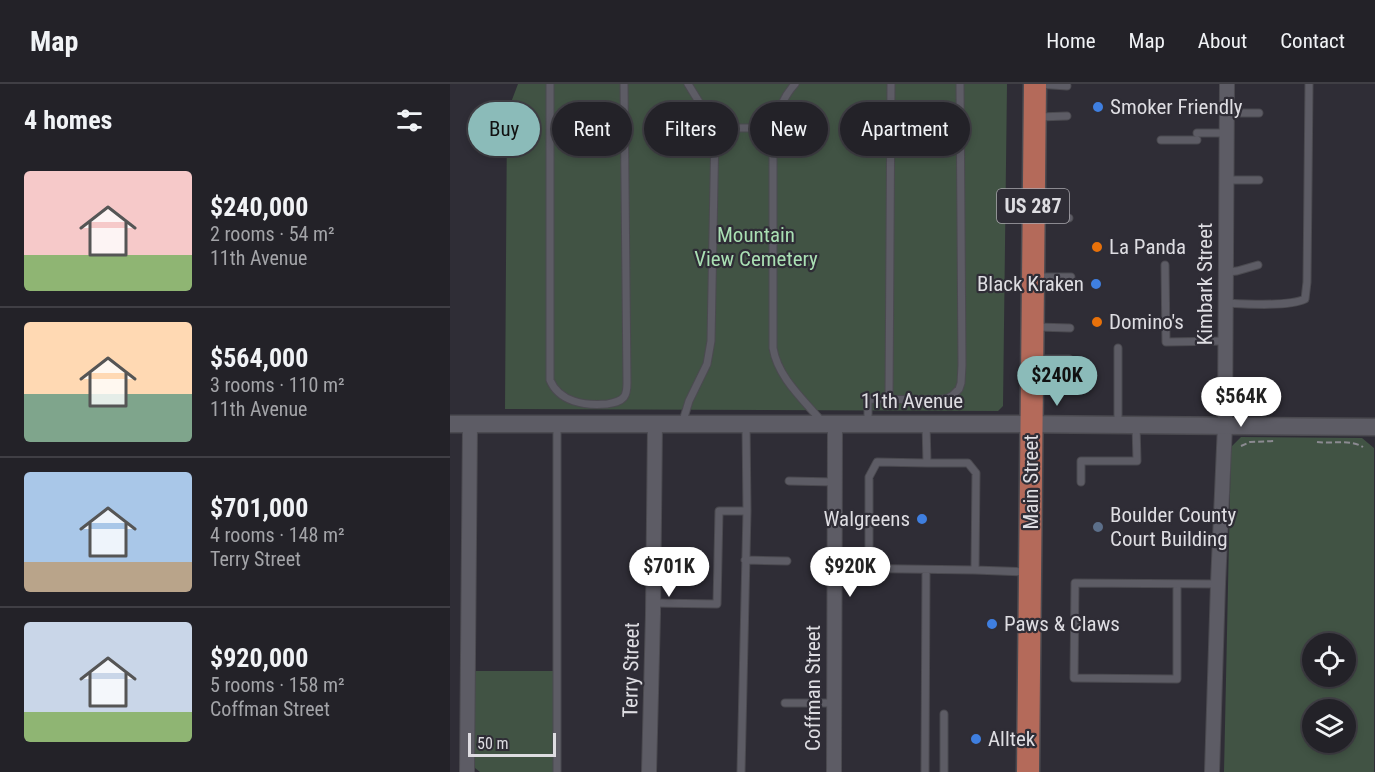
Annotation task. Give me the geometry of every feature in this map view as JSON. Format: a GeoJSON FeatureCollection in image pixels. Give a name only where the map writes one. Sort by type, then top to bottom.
{"type":"FeatureCollection","features":[{"type":"Feature","properties":{"kind":"highway","name":"Main Street"},"geometry":{"type":"LineString","coordinates":[[1028,772],[1035,84]]}},
{"type":"Feature","properties":{"kind":"street","name":"Kimbark Street"},"geometry":{"type":"LineString","coordinates":[[1212,772],[1225,425],[1227,84]]}},
{"type":"Feature","properties":{"kind":"street","name":"11th Avenue"},"geometry":{"type":"LineString","coordinates":[[450,424],[1031,424],[1375,427]]}},
{"type":"Feature","properties":{"kind":"street"},"geometry":{"type":"LineString","coordinates":[[467,772],[470,424]]}},
{"type":"Feature","properties":{"kind":"street","name":"Terry Street"},"geometry":{"type":"LineString","coordinates":[[649,772],[655,424]]}},
{"type":"Feature","properties":{"kind":"street","name":"Coffman Street"},"geometry":{"type":"LineString","coordinates":[[830,424],[835,482],[834,772]]}},
{"type":"Feature","properties":{"kind":"lane"},"geometry":{"type":"LineString","coordinates":[[550,84],[550,380],[556,390],[570,400],[582,404],[611,403],[620,400],[626,393],[624,84]]}},
{"type":"Feature","properties":{"kind":"lane"},"geometry":{"type":"LineString","coordinates":[[688,84],[699,102]]}},
{"type":"Feature","properties":{"kind":"lane"},"geometry":{"type":"LineString","coordinates":[[783,102],[795,84]]}},
{"type":"Feature","properties":{"kind":"lane"},"geometry":{"type":"LineString","coordinates":[[889,399],[891,84]]}},
{"type":"Feature","properties":{"kind":"lane"},"geometry":{"type":"LineString","coordinates":[[868,424],[868,399],[944,399],[956,393],[961,383],[960,84]]}},
{"type":"Feature","properties":{"kind":"lane"},"geometry":{"type":"LineString","coordinates":[[1035,84],[1067,86]]}},
{"type":"Feature","properties":{"kind":"lane"},"geometry":{"type":"LineString","coordinates":[[1226,303],[1284,303],[1299,302],[1305,299],[1309,84]]}},
{"type":"Feature","properties":{"kind":"lane"},"geometry":{"type":"LineString","coordinates":[[1197,108],[1259,113]]}},
{"type":"Feature","properties":{"kind":"lane"},"geometry":{"type":"LineString","coordinates":[[1034,117],[1067,116]]}},
{"type":"Feature","properties":{"kind":"lane"},"geometry":{"type":"LineString","coordinates":[[1161,140],[1227,133]]}},
{"type":"Feature","properties":{"kind":"lane"},"geometry":{"type":"LineString","coordinates":[[682,424],[711,349],[714,156]]}},
{"type":"Feature","properties":{"kind":"lane"},"geometry":{"type":"LineString","coordinates":[[772,156],[773,348],[775,359],[784,377],[830,424]]}},
{"type":"Feature","properties":{"kind":"lane"},"geometry":{"type":"LineString","coordinates":[[1226,180],[1258,180]]}},
{"type":"Feature","properties":{"kind":"lane"},"geometry":{"type":"LineString","coordinates":[[1033,217],[1069,218]]}},
{"type":"Feature","properties":{"kind":"lane"},"geometry":{"type":"LineString","coordinates":[[1165,265],[1166,342],[1226,341]]}},
{"type":"Feature","properties":{"kind":"lane"},"geometry":{"type":"LineString","coordinates":[[1226,272],[1237,272],[1258,265]]}},
{"type":"Feature","properties":{"kind":"lane"},"geometry":{"type":"LineString","coordinates":[[1032,277],[1071,277]]}},
{"type":"Feature","properties":{"kind":"lane"},"geometry":{"type":"LineString","coordinates":[[1032,327],[1070,328]]}},
{"type":"Feature","properties":{"kind":"lane"},"geometry":{"type":"LineString","coordinates":[[1118,348],[1118,425]]}},
{"type":"Feature","properties":{"kind":"lane"},"geometry":{"type":"LineString","coordinates":[[1032,359],[1069,359],[1070,382],[1032,383]]}},
{"type":"Feature","properties":{"kind":"lane"},"geometry":{"type":"LineString","coordinates":[[557,424],[557,772]]}},
{"type":"Feature","properties":{"kind":"lane"},"geometry":{"type":"LineString","coordinates":[[741,772],[747,511],[746,424]]}},
{"type":"Feature","properties":{"kind":"lane"},"geometry":{"type":"LineString","coordinates":[[926,424],[927,463]]}},
{"type":"Feature","properties":{"kind":"lane"},"geometry":{"type":"LineString","coordinates":[[1081,482],[1081,460],[1137,461],[1137,425]]}},
{"type":"Feature","properties":{"kind":"lane"},"geometry":{"type":"LineString","coordinates":[[869,569],[869,477],[877,462],[968,463],[976,473],[975,570]]}},
{"type":"Feature","properties":{"kind":"lane"},"geometry":{"type":"LineString","coordinates":[[789,481],[835,482]]}},
{"type":"Feature","properties":{"kind":"lane"},"geometry":{"type":"LineString","coordinates":[[653,603],[717,604],[719,511],[747,511]]}},
{"type":"Feature","properties":{"kind":"lane"},"geometry":{"type":"LineString","coordinates":[[746,560],[787,561]]}},
{"type":"Feature","properties":{"kind":"lane"},"geometry":{"type":"LineString","coordinates":[[835,568],[1030,572]]}},
{"type":"Feature","properties":{"kind":"lane"},"geometry":{"type":"LineString","coordinates":[[925,772],[926,570]]}},
{"type":"Feature","properties":{"kind":"lane"},"geometry":{"type":"LineString","coordinates":[[1178,584],[1177,679],[1074,678],[1075,583],[1218,584]]}},
{"type":"Feature","properties":{"kind":"lane"},"geometry":{"type":"LineString","coordinates":[[785,703],[834,703]]}},
{"type":"Feature","properties":{"kind":"lane"},"geometry":{"type":"LineString","coordinates":[[944,714],[944,772]]}},
{"type":"Feature","properties":{"kind":"green space","name":"Mountain View Cemetery"},"geometry":{"type":"Polygon","coordinates":[[[518,84],[1007,84],[1003,406],[998,411],[505,409],[507,156],[540,156],[540,102],[511,102],[518,84]]]}},
{"type":"Feature","properties":{"kind":"green space"},"geometry":{"type":"Polygon","coordinates":[[[1241,437],[1362,438],[1374,448],[1374,772],[1224,772],[1231,447],[1241,437]]]}},
{"type":"Feature","properties":{"kind":"green space"},"geometry":{"type":"Polygon","coordinates":[[[475,671],[554,671],[554,772],[480,772],[475,768],[475,671]]]}},
{"type":"Feature","properties":{"kind":"place","name":"Smoker Friendly"},"geometry":{"type":"Point","coordinates":[1098,107]}},
{"type":"Feature","properties":{"kind":"place","name":"La Panda"},"geometry":{"type":"Point","coordinates":[1097,247]}},
{"type":"Feature","properties":{"kind":"place","name":"Black Kraken"},"geometry":{"type":"Point","coordinates":[1096,284]}},
{"type":"Feature","properties":{"kind":"place","name":"Domino's"},"geometry":{"type":"Point","coordinates":[1097,322]}},
{"type":"Feature","properties":{"kind":"place","name":"Walgreens"},"geometry":{"type":"Point","coordinates":[922,519]}},
{"type":"Feature","properties":{"kind":"place","name":"Boulder County Court Building"},"geometry":{"type":"Point","coordinates":[1098,527]}},
{"type":"Feature","properties":{"kind":"place","name":"Paws & Claws"},"geometry":{"type":"Point","coordinates":[992,624]}},
{"type":"Feature","properties":{"kind":"place","name":"Alltek"},"geometry":{"type":"Point","coordinates":[976,739]}}]}
